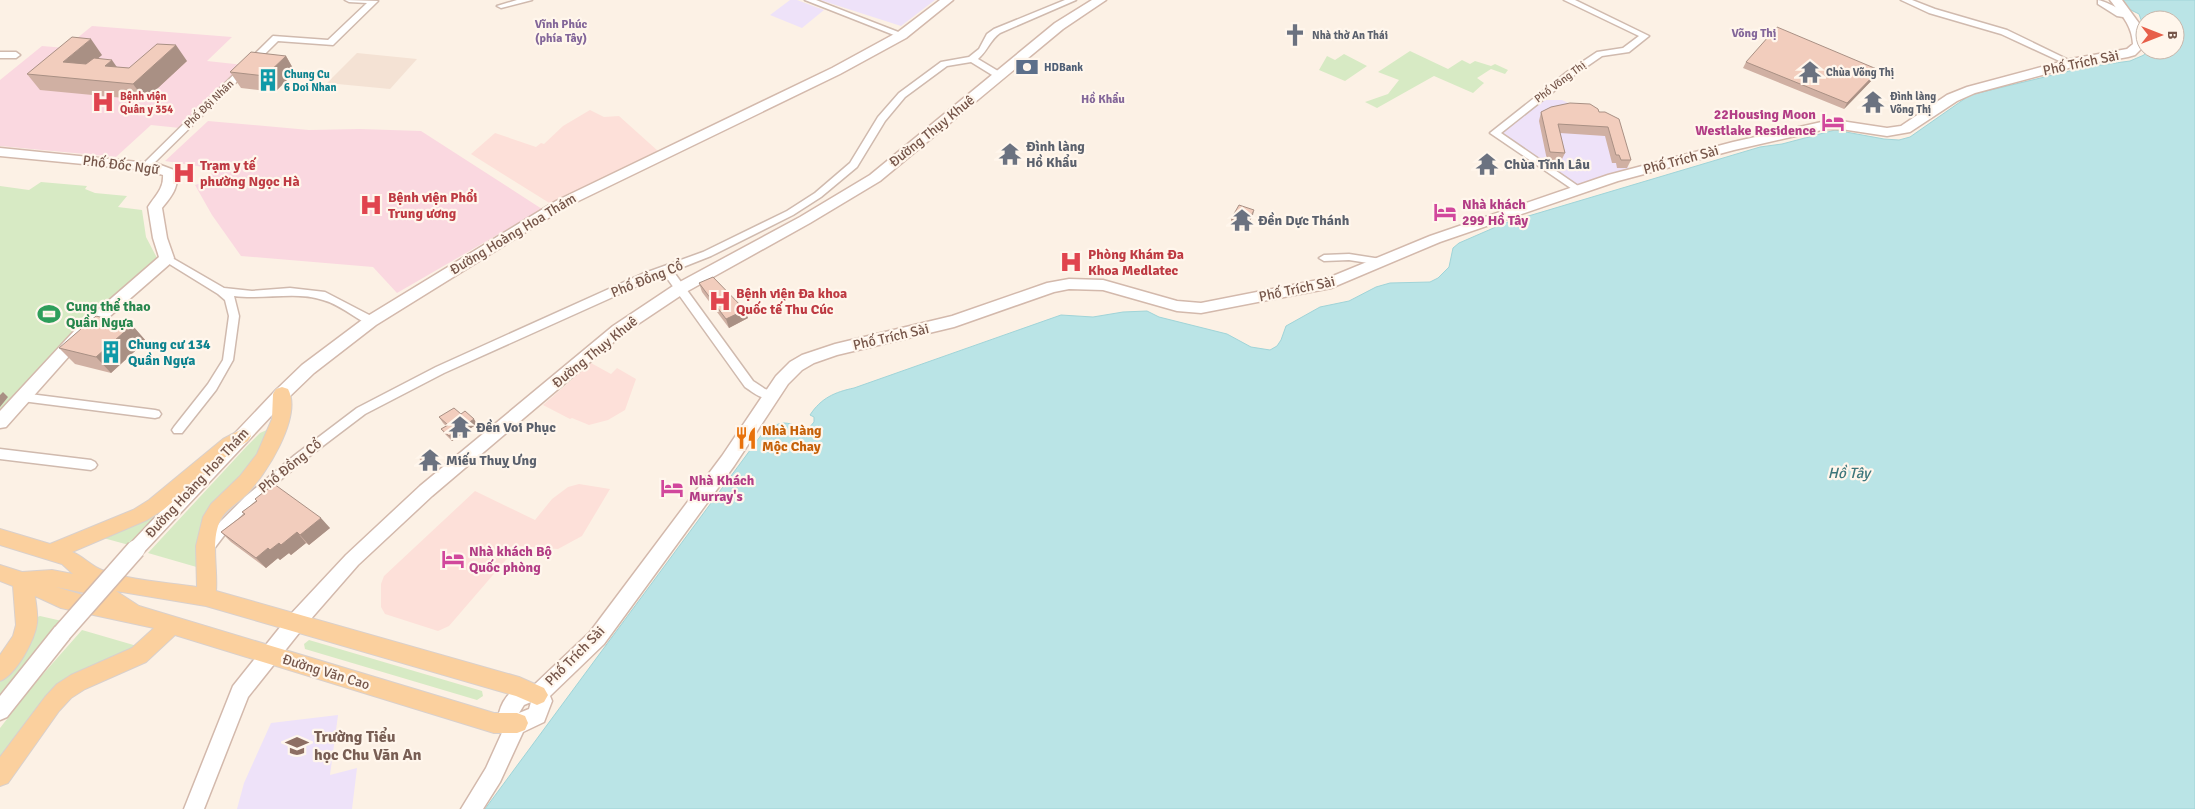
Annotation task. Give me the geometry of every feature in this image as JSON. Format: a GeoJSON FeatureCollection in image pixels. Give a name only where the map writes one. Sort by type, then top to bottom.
{"type":"FeatureCollection","features":[{"type":"Feature","properties":{"kind":"main road"},"geometry":{"type":"LineString","coordinates":[[206,597],[208,576],[206,532],[213,515],[251,477],[260,465],[274,439],[283,402],[282,394]]}},
{"type":"Feature","properties":{"kind":"main road"},"geometry":{"type":"LineString","coordinates":[[60,556],[156,505],[229,444],[242,436]]}},
{"type":"Feature","properties":{"kind":"main road"},"geometry":{"type":"LineString","coordinates":[[0,537],[60,556],[94,576],[156,590],[175,591],[206,597],[519,687],[537,695]]}},
{"type":"Feature","properties":{"kind":"main road","name":"Đường Văn Cao"},"geometry":{"type":"LineString","coordinates":[[0,573],[22,580],[61,599],[102,610],[136,614],[494,722],[517,722]]}},
{"type":"Feature","properties":{"kind":"main road"},"geometry":{"type":"LineString","coordinates":[[0,672],[19,644],[25,631],[26,613],[22,580]]}},
{"type":"Feature","properties":{"kind":"main road"},"geometry":{"type":"LineString","coordinates":[[0,775],[52,704],[64,691],[78,682],[139,655],[172,625]]}},
{"type":"Feature","properties":{"kind":"street"},"geometry":{"type":"LineString","coordinates":[[349,0],[374,1]]}},
{"type":"Feature","properties":{"kind":"street"},"geometry":{"type":"LineString","coordinates":[[503,3],[528,0]]}},
{"type":"Feature","properties":{"kind":"street"},"geometry":{"type":"LineString","coordinates":[[809,0],[902,35]]}},
{"type":"Feature","properties":{"kind":"street","name":"Đường Hoàng Hoa Thám"},"geometry":{"type":"LineString","coordinates":[[0,711],[62,633],[136,549],[242,436],[308,369],[371,321],[561,204],[807,85],[902,35],[947,0]]}},
{"type":"Feature","properties":{"kind":"street"},"geometry":{"type":"LineString","coordinates":[[1000,76],[972,59],[983,50],[990,36],[997,31],[1072,0]]}},
{"type":"Feature","properties":{"kind":"street","name":"Đường Thụy Khuê"},"geometry":{"type":"LineString","coordinates":[[194,809],[240,692],[296,622],[352,560],[426,491],[618,330],[681,288],[805,220],[875,178],[1058,26],[1100,0]]}},
{"type":"Feature","properties":{"kind":"street","name":"Phố Võng Thị"},"geometry":{"type":"LineString","coordinates":[[1568,0],[1645,36],[1626,50],[1600,54],[1570,74],[1495,133],[1578,190]]}},
{"type":"Feature","properties":{"kind":"street"},"geometry":{"type":"LineString","coordinates":[[1905,0],[1932,11],[2004,32],[2071,64]]}},
{"type":"Feature","properties":{"kind":"street","name":"Phố Đội Nhân"},"geometry":{"type":"LineString","coordinates":[[146,166],[276,38],[330,42],[374,1]]}},
{"type":"Feature","properties":{"kind":"street","name":"Phố Trích Sài"},"geometry":{"type":"LineString","coordinates":[[537,695],[597,638],[728,461],[788,373],[808,359],[820,354],[954,321],[1060,285],[1098,284],[1177,306],[1201,308],[1331,283],[1435,239],[1624,175],[1820,126],[1835,124],[1887,132],[1905,130],[1961,93],[2071,64],[2124,54],[2136,49],[2139,46],[2138,33],[2129,16],[2109,1]]}},
{"type":"Feature","properties":{"kind":"street"},"geometry":{"type":"LineString","coordinates":[[1,55],[16,55]]}},
{"type":"Feature","properties":{"kind":"street","name":"Phố Đồng Cổ"},"geometry":{"type":"LineString","coordinates":[[206,550],[225,525],[249,500],[299,458],[361,411],[440,370],[666,269],[707,254],[790,213],[818,195],[854,165],[858,154],[881,119],[902,95],[944,64],[972,59]]}},
{"type":"Feature","properties":{"kind":"street","name":"Phố Đốc Ngữ"},"geometry":{"type":"LineString","coordinates":[[0,152],[146,166],[169,172],[170,186],[155,207],[160,238],[167,258]]}},
{"type":"Feature","properties":{"kind":"street"},"geometry":{"type":"LineString","coordinates":[[1324,258],[1349,257],[1382,262]]}},
{"type":"Feature","properties":{"kind":"street"},"geometry":{"type":"LineString","coordinates":[[0,422],[81,333],[167,258],[222,291],[230,298],[234,316],[228,360],[212,387],[178,430]]}},
{"type":"Feature","properties":{"kind":"street"},"geometry":{"type":"LineString","coordinates":[[666,269],[749,384],[762,393],[771,396]]}},
{"type":"Feature","properties":{"kind":"street"},"geometry":{"type":"LineString","coordinates":[[222,291],[252,295],[290,292],[325,296],[371,321]]}},
{"type":"Feature","properties":{"kind":"street"},"geometry":{"type":"LineString","coordinates":[[22,397],[154,414]]}},
{"type":"Feature","properties":{"kind":"street"},"geometry":{"type":"LineString","coordinates":[[0,454],[91,465]]}},
{"type":"Feature","properties":{"kind":"street"},"geometry":{"type":"LineString","coordinates":[[471,809],[493,775],[517,722],[528,721],[537,715],[542,706],[542,701],[537,695]]}},
{"type":"Feature","properties":{"kind":"shaded area"},"geometry":{"type":"Polygon","coordinates":[[[790,0],[797,0],[824,10],[802,28],[770,15],[790,0]]]}},
{"type":"Feature","properties":{"kind":"shaded area"},"geometry":{"type":"Polygon","coordinates":[[[820,0],[935,0],[901,26],[820,0]]]}},
{"type":"Feature","properties":{"kind":"shaded area","name":"Bệnh viện Quân y 354"},"geometry":{"type":"Polygon","coordinates":[[[92,26],[232,37],[207,61],[244,65],[180,128],[151,125],[116,157],[0,146],[0,80],[42,46],[65,48],[92,26]]]}},
{"type":"Feature","properties":{"kind":"shaded area"},"geometry":{"type":"Polygon","coordinates":[[[357,53],[417,59],[390,89],[327,83],[357,53]]]}},
{"type":"Feature","properties":{"kind":"shaded area"},"geometry":{"type":"Polygon","coordinates":[[[1542,100],[1562,100],[1621,129],[1629,170],[1578,188],[1499,133],[1542,100]]]}},
{"type":"Feature","properties":{"kind":"shaded area"},"geometry":{"type":"Polygon","coordinates":[[[590,110],[604,117],[619,116],[658,151],[551,204],[471,154],[495,133],[536,147],[541,143],[544,144],[563,126],[590,110]]]}},
{"type":"Feature","properties":{"kind":"shaded area","name":"Bệnh viện Phổi Trung ương"},"geometry":{"type":"Polygon","coordinates":[[[208,121],[309,130],[421,131],[542,209],[397,293],[373,267],[241,256],[212,215],[195,185],[201,183],[200,181],[207,178],[216,169],[165,161],[208,121]]]}},
{"type":"Feature","properties":{"kind":"shaded area"},"geometry":{"type":"Polygon","coordinates":[[[591,363],[611,374],[617,368],[636,379],[625,410],[608,420],[589,425],[572,418],[570,419],[543,405],[591,363]]]}},
{"type":"Feature","properties":{"kind":"shaded area","name":"Nhà khách Bộ Quốc phòng"},"geometry":{"type":"Polygon","coordinates":[[[579,484],[610,489],[582,536],[558,549],[518,546],[449,626],[438,631],[385,614],[381,607],[381,584],[384,576],[475,491],[535,520],[552,499],[568,487],[579,484]]]}},
{"type":"Feature","properties":{"kind":"shaded area","name":"Trường Tiểu học Chu Văn An"},"geometry":{"type":"Polygon","coordinates":[[[338,715],[330,775],[357,768],[352,809],[237,809],[244,783],[271,723],[338,715]]]}},
{"type":"Feature","properties":{"kind":"green space"},"geometry":{"type":"Polygon","coordinates":[[[1410,51],[1448,69],[1462,60],[1470,64],[1475,61],[1491,66],[1495,64],[1508,70],[1505,74],[1491,69],[1477,78],[1484,83],[1473,93],[1434,76],[1377,108],[1365,102],[1388,94],[1399,80],[1378,72],[1410,51]]]}},
{"type":"Feature","properties":{"kind":"green space"},"geometry":{"type":"Polygon","coordinates":[[[1344,54],[1367,66],[1345,81],[1319,70],[1327,56],[1335,60],[1344,54]]]}},
{"type":"Feature","properties":{"kind":"green space","name":"Cung thể thao Quần Ngựa"},"geometry":{"type":"Polygon","coordinates":[[[41,182],[87,186],[85,189],[95,193],[127,196],[118,207],[142,210],[146,237],[157,258],[160,260],[0,416],[0,186],[29,190],[41,182]]]}},
{"type":"Feature","properties":{"kind":"green space"},"geometry":{"type":"Polygon","coordinates":[[[269,429],[267,443],[220,503],[200,568],[148,553],[247,446],[260,433],[269,429]]]}},
{"type":"Feature","properties":{"kind":"green space"},"geometry":{"type":"Polygon","coordinates":[[[176,495],[129,545],[96,536],[176,495]]]}},
{"type":"Feature","properties":{"kind":"green space"},"geometry":{"type":"Polygon","coordinates":[[[40,616],[62,621],[0,698],[0,682],[29,638],[35,618],[40,616]]]}},
{"type":"Feature","properties":{"kind":"green space"},"geometry":{"type":"Polygon","coordinates":[[[82,630],[137,646],[93,669],[0,774],[0,728],[36,682],[82,630]]]}},
{"type":"Feature","properties":{"kind":"green space"},"geometry":{"type":"Polygon","coordinates":[[[309,640],[482,691],[483,696],[477,700],[305,649],[304,644],[309,640]]]}},
{"type":"Feature","properties":{"kind":"water","name":"Hồ Tây"},"geometry":{"type":"Polygon","coordinates":[[[2120,0],[2195,0],[2195,809],[485,809],[762,434],[781,423],[809,428],[814,422],[814,417],[810,415],[814,409],[824,400],[835,394],[1061,315],[1093,317],[1123,312],[1147,311],[1159,317],[1227,334],[1251,347],[1270,350],[1277,346],[1281,340],[1286,326],[1320,307],[1349,301],[1376,287],[1390,283],[1430,282],[1438,278],[1449,267],[1453,248],[1459,243],[1505,223],[1760,147],[1782,144],[1835,130],[1899,140],[1910,137],[1970,95],[2086,67],[2135,59],[2185,60],[2185,10],[2135,10],[2135,12],[2127,8],[2120,0]]]}},
{"type":"Feature","properties":{"kind":"building","name":"Chùa Võng Thị"},"geometry":{"type":"Polygon","coordinates":[[[1777,27],[1879,70],[1847,103],[1746,62],[1777,27]]]}},
{"type":"Feature","properties":{"kind":"building"},"geometry":{"type":"Polygon","coordinates":[[[72,37],[91,39],[63,62],[86,64],[94,58],[112,60],[105,66],[129,68],[157,44],[176,45],[133,84],[27,74],[72,37]]]}},
{"type":"Feature","properties":{"kind":"building"},"geometry":{"type":"Polygon","coordinates":[[[251,52],[286,56],[265,76],[230,72],[251,52]]]}},
{"type":"Feature","properties":{"kind":"building"},"geometry":{"type":"Polygon","coordinates":[[[1570,103],[1590,104],[1598,109],[1599,112],[1605,112],[1619,119],[1631,160],[1621,160],[1619,155],[1616,155],[1608,127],[1558,124],[1565,153],[1550,152],[1541,112],[1551,107],[1570,103]]]}},
{"type":"Feature","properties":{"kind":"building"},"geometry":{"type":"Polygon","coordinates":[[[1239,205],[1254,210],[1247,224],[1231,219],[1239,205]]]}},
{"type":"Feature","properties":{"kind":"building","name":"Bệnh viện Đa khoa Quốc tế Thu Cúc"},"geometry":{"type":"Polygon","coordinates":[[[713,277],[745,310],[726,319],[699,283],[713,277]]]}},
{"type":"Feature","properties":{"kind":"building"},"geometry":{"type":"Polygon","coordinates":[[[96,316],[132,325],[96,357],[59,348],[96,316]]]}},
{"type":"Feature","properties":{"kind":"building"},"geometry":{"type":"Polygon","coordinates":[[[454,408],[461,414],[465,411],[474,419],[449,436],[441,429],[448,425],[439,417],[454,408]]]}},
{"type":"Feature","properties":{"kind":"building"},"geometry":{"type":"Polygon","coordinates":[[[426,451],[437,458],[429,464],[419,457],[426,451]]]}},
{"type":"Feature","properties":{"kind":"building"},"geometry":{"type":"Polygon","coordinates":[[[274,484],[321,518],[300,535],[297,532],[281,545],[279,543],[270,550],[268,548],[256,558],[221,532],[245,514],[242,512],[257,501],[255,499],[274,484]]]}},
{"type":"Feature","properties":{"kind":"place","name":"Nhà thờ An Thái"},"geometry":{"type":"Point","coordinates":[1295,35]}},
{"type":"Feature","properties":{"kind":"place","name":"HDBank"},"geometry":{"type":"Point","coordinates":[1027,67]}},
{"type":"Feature","properties":{"kind":"place","name":"Chùa Võng Thị"},"geometry":{"type":"Point","coordinates":[1810,72]}},
{"type":"Feature","properties":{"kind":"place","name":"Chung Cu 6 Doi Nhan"},"geometry":{"type":"Point","coordinates":[268,80]}},
{"type":"Feature","properties":{"kind":"place","name":"Bệnh viện Quân y 354"},"geometry":{"type":"Point","coordinates":[103,102]}},
{"type":"Feature","properties":{"kind":"place","name":"Đình làng Võng Thị"},"geometry":{"type":"Point","coordinates":[1873,102]}},
{"type":"Feature","properties":{"kind":"place","name":"22Housing Moon Westlake Residence"},"geometry":{"type":"Point","coordinates":[1833,122]}},
{"type":"Feature","properties":{"kind":"place","name":"Đình làng Hồ Khẩu"},"geometry":{"type":"Point","coordinates":[1010,154]}},
{"type":"Feature","properties":{"kind":"place","name":"Chùa Tĩnh Lâu"},"geometry":{"type":"Point","coordinates":[1487,164]}},
{"type":"Feature","properties":{"kind":"place","name":"Trạm y tế phường Ngọc Hà"},"geometry":{"type":"Point","coordinates":[184,173]}},
{"type":"Feature","properties":{"kind":"place","name":"Bệnh viện Phổi Trung ương"},"geometry":{"type":"Point","coordinates":[371,205]}},
{"type":"Feature","properties":{"kind":"place","name":"Nhà khách 299 Hồ Tây"},"geometry":{"type":"Point","coordinates":[1445,212]}},
{"type":"Feature","properties":{"kind":"place","name":"Đền Dực Thánh"},"geometry":{"type":"Point","coordinates":[1242,220]}},
{"type":"Feature","properties":{"kind":"place","name":"Phòng Khám Đa Khoa Medlatec"},"geometry":{"type":"Point","coordinates":[1071,262]}},
{"type":"Feature","properties":{"kind":"place","name":"Bệnh viện Đa khoa Quốc tế Thu Cúc"},"geometry":{"type":"Point","coordinates":[720,301]}},
{"type":"Feature","properties":{"kind":"place","name":"Cung thể thao Quần Ngựa"},"geometry":{"type":"Point","coordinates":[49,314]}},
{"type":"Feature","properties":{"kind":"place","name":"Chung cư 134 Quần Ngựa"},"geometry":{"type":"Point","coordinates":[111,352]}},
{"type":"Feature","properties":{"kind":"place","name":"Đền Voi Phục"},"geometry":{"type":"Point","coordinates":[460,427]}},
{"type":"Feature","properties":{"kind":"place","name":"Nhà Hàng Mộc Chay"},"geometry":{"type":"Point","coordinates":[746,438]}},
{"type":"Feature","properties":{"kind":"place","name":"Miếu Thuỵ Ưng"},"geometry":{"type":"Point","coordinates":[430,460]}},
{"type":"Feature","properties":{"kind":"place","name":"Nhà Khách Murray's"},"geometry":{"type":"Point","coordinates":[672,488]}},
{"type":"Feature","properties":{"kind":"place","name":"Nhà khách Bộ Quốc phòng"},"geometry":{"type":"Point","coordinates":[453,559]}},
{"type":"Feature","properties":{"kind":"place","name":"Trường Tiểu học Chu Văn An"},"geometry":{"type":"Point","coordinates":[297,746]}},
{"type":"Feature","properties":{"kind":"district","name":"Vĩnh Phúc (phía Tây)"},"geometry":{"type":"Point","coordinates":[561,31]}},
{"type":"Feature","properties":{"kind":"district","name":"Võng Thị"},"geometry":{"type":"Point","coordinates":[1754,33]}},
{"type":"Feature","properties":{"kind":"district","name":"Hồ Khẩu"},"geometry":{"type":"Point","coordinates":[1103,99]}}]}
